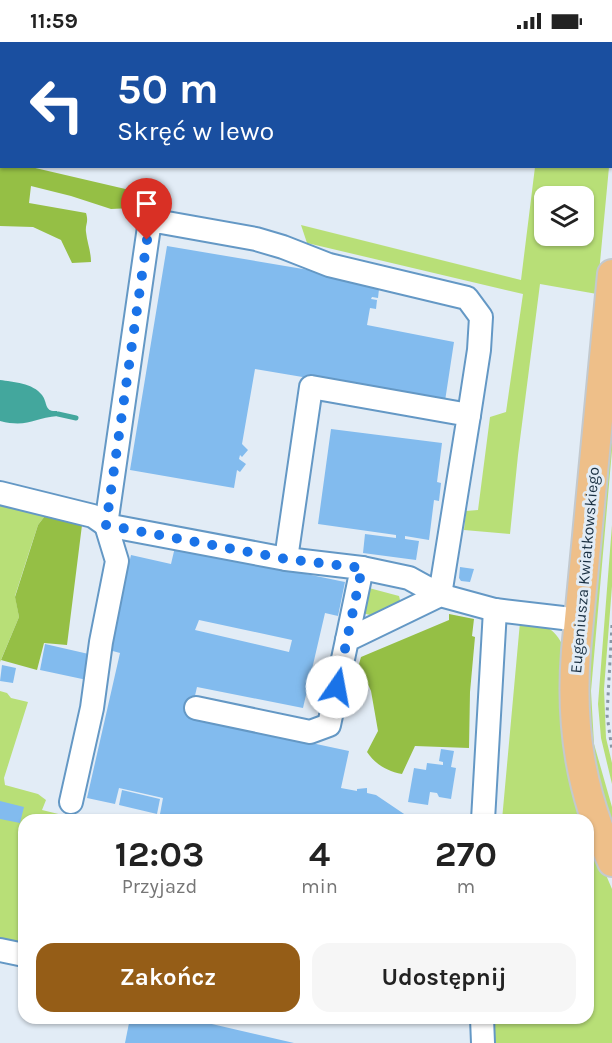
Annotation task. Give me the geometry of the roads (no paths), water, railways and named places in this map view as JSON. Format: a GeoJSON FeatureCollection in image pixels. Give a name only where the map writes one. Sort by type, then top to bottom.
{"type":"FeatureCollection","features":[{"type":"Feature","properties":{"kind":"main road","name":"Eugeniusza Kwiatkowskiego"},"geometry":{"type":"LineString","coordinates":[[593,814],[577,742],[575,673],[612,274]]}},
{"type":"Feature","properties":{"kind":"main road","name":"Eugeniusza Kwiatkowskiego"},"geometry":{"type":"LineString","coordinates":[[594,816],[612,862]]}},
{"type":"Feature","properties":{"kind":"lane"},"geometry":{"type":"LineString","coordinates":[[71,802],[92,708],[101,642],[117,561],[106,525],[150,220],[256,239],[329,265],[467,298],[481,317],[479,350],[440,595]]}},
{"type":"Feature","properties":{"kind":"lane"},"geometry":{"type":"LineString","coordinates":[[286,559],[311,387],[469,415]]}},
{"type":"Feature","properties":{"kind":"lane"},"geometry":{"type":"LineString","coordinates":[[0,493],[93,516],[106,525],[286,559],[362,568],[409,578],[440,595],[495,610],[580,620]]}},
{"type":"Feature","properties":{"kind":"lane"},"geometry":{"type":"LineString","coordinates":[[196,708],[310,732],[329,724],[362,568]]}},
{"type":"Feature","properties":{"kind":"lane"},"geometry":{"type":"LineString","coordinates":[[347,640],[440,595]]}},
{"type":"Feature","properties":{"kind":"lane"},"geometry":{"type":"LineString","coordinates":[[483,814],[495,610]]}},
{"type":"Feature","properties":{"kind":"lane"},"geometry":{"type":"LineString","coordinates":[[0,950],[18,954]]}},
{"type":"Feature","properties":{"kind":"lane"},"geometry":{"type":"LineString","coordinates":[[482,1024],[483,1043]]}},
{"type":"Feature","properties":{"kind":"waterway"},"geometry":{"type":"LineString","coordinates":[[58,414],[76,418]]}}]}
